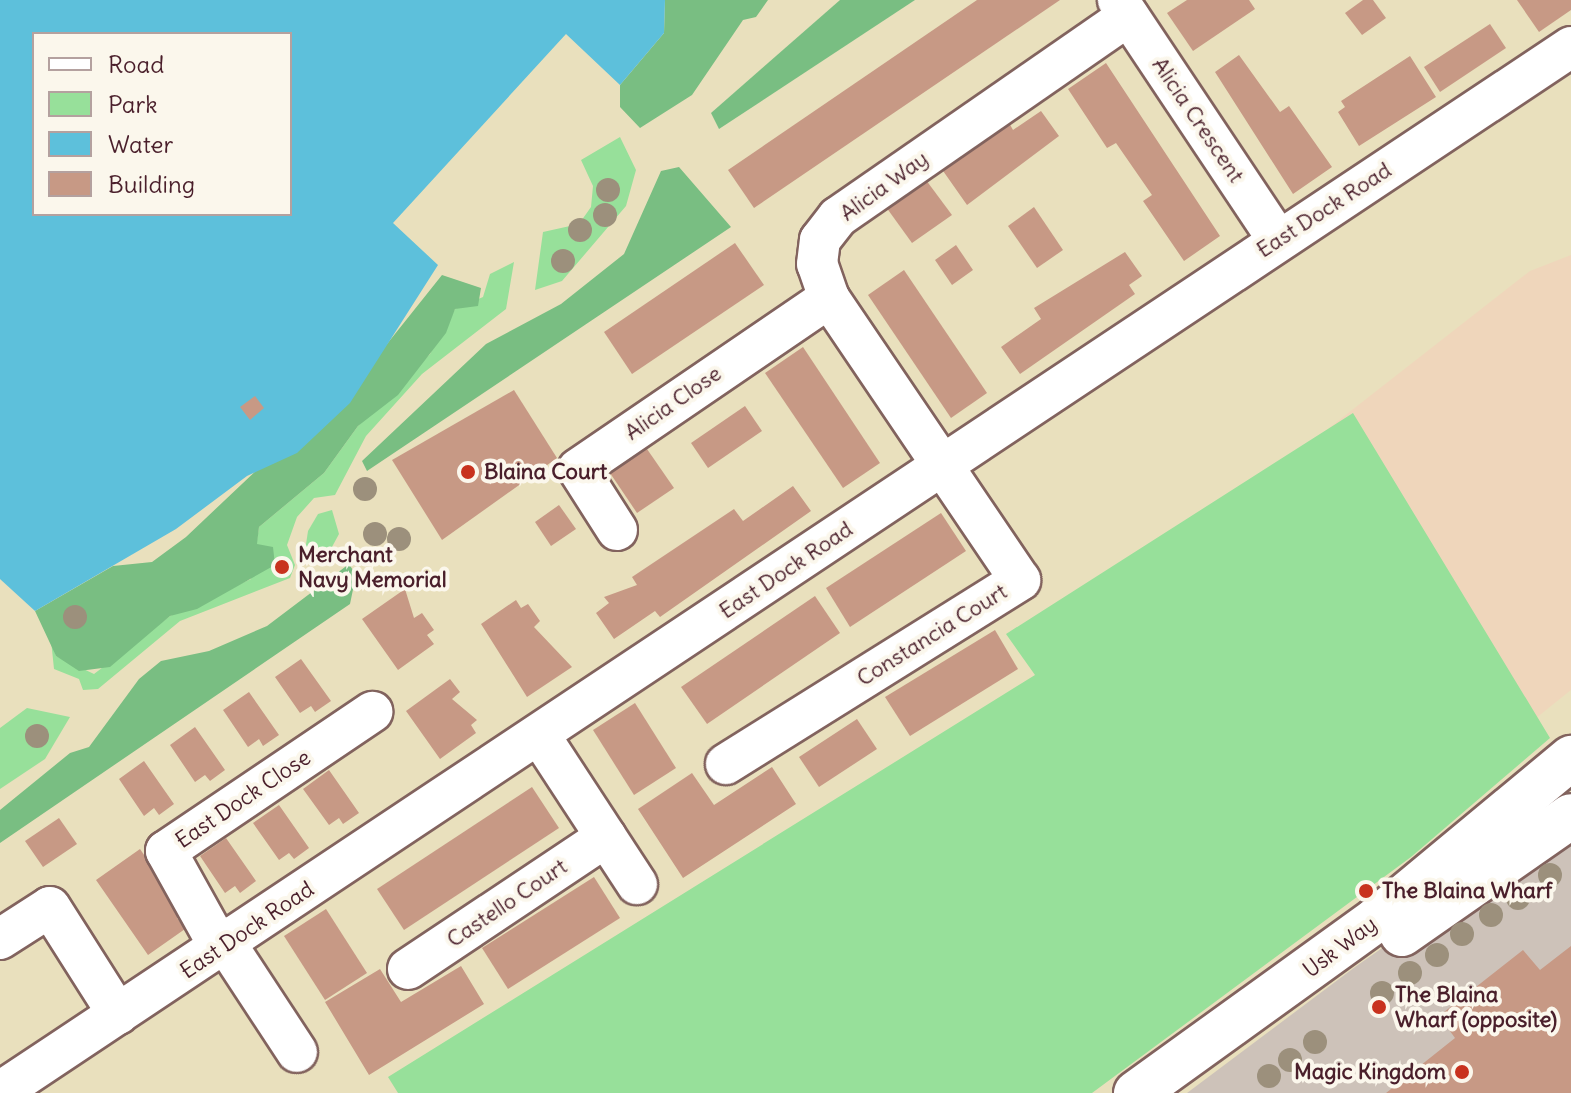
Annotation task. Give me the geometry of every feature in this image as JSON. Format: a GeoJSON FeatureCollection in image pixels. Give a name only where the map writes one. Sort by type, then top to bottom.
{"type":"FeatureCollection","features":[{"type":"Feature","properties":{"kind":"main road","name":"Usk Way"},"geometry":{"type":"LineString","coordinates":[[1136,1093],[1376,920],[1571,758]]}},
{"type":"Feature","properties":{"kind":"main road","name":"Usk Way"},"geometry":{"type":"LineString","coordinates":[[1187,1093],[1571,816]]}},
{"type":"Feature","properties":{"kind":"street","name":"Alicia Crescent"},"geometry":{"type":"LineString","coordinates":[[1123,8],[1278,240]]}},
{"type":"Feature","properties":{"kind":"street","name":"Alicia Way"},"geometry":{"type":"LineString","coordinates":[[940,466],[829,298],[817,264],[820,240],[838,217],[1123,8]]}},
{"type":"Feature","properties":{"kind":"street","name":"East Dock Road"},"geometry":{"type":"LineString","coordinates":[[0,1092],[540,736],[1571,47]]}},
{"type":"Feature","properties":{"kind":"street","name":"Alicia Close"},"geometry":{"type":"LineString","coordinates":[[617,530],[578,469],[829,298]]}},
{"type":"Feature","properties":{"kind":"street","name":"Constancia Court"},"geometry":{"type":"LineString","coordinates":[[726,764],[1020,580],[940,466]]}},
{"type":"Feature","properties":{"kind":"street","name":"East Dock Close"},"geometry":{"type":"LineString","coordinates":[[223,946],[166,851],[372,712]]}},
{"type":"Feature","properties":{"kind":"street"},"geometry":{"type":"LineString","coordinates":[[540,736],[637,884]]}},
{"type":"Feature","properties":{"kind":"street","name":"Castello Court"},"geometry":{"type":"LineString","coordinates":[[408,969],[606,837]]}},
{"type":"Feature","properties":{"kind":"street"},"geometry":{"type":"LineString","coordinates":[[0,939],[50,907],[118,1014]]}},
{"type":"Feature","properties":{"kind":"street"},"geometry":{"type":"LineString","coordinates":[[223,946],[297,1052]]}},
{"type":"Feature","properties":{"kind":"shaded area"},"geometry":{"type":"Polygon","coordinates":[[[1571,255],[1571,690],[1520,731],[1329,428],[1530,271],[1571,255]]]}},
{"type":"Feature","properties":{"kind":"shaded area"},"geometry":{"type":"Polygon","coordinates":[[[1571,816],[1571,1093],[1187,1093],[1355,967],[1571,816]]]}},
{"type":"Feature","properties":{"kind":"green space"},"geometry":{"type":"Polygon","coordinates":[[[665,0],[768,0],[756,17],[743,20],[692,95],[640,128],[620,107],[620,85],[664,33],[665,0]]]}},
{"type":"Feature","properties":{"kind":"green space"},"geometry":{"type":"Polygon","coordinates":[[[840,0],[915,0],[719,129],[711,113],[840,0]]]}},
{"type":"Feature","properties":{"kind":"green space"},"geometry":{"type":"Polygon","coordinates":[[[620,137],[636,170],[626,206],[562,281],[535,290],[543,232],[579,224],[591,207],[593,186],[581,160],[620,137]]]}},
{"type":"Feature","properties":{"kind":"green space"},"geometry":{"type":"Polygon","coordinates":[[[679,167],[731,227],[367,471],[362,461],[486,344],[561,304],[624,254],[661,171],[679,167]]]}},
{"type":"Feature","properties":{"kind":"green space"},"geometry":{"type":"Polygon","coordinates":[[[514,262],[506,309],[422,374],[366,436],[335,495],[314,498],[297,517],[287,545],[295,565],[290,578],[180,621],[98,689],[83,690],[79,679],[54,669],[51,640],[56,656],[94,674],[170,616],[251,579],[259,527],[324,473],[358,426],[430,354],[455,309],[483,297],[490,274],[514,262]]]}},
{"type":"Feature","properties":{"kind":"green space"},"geometry":{"type":"Polygon","coordinates":[[[442,275],[481,288],[478,306],[455,309],[446,333],[398,395],[358,426],[324,473],[259,527],[257,544],[273,547],[275,565],[197,609],[170,616],[110,667],[79,671],[56,656],[35,611],[113,566],[152,562],[186,537],[379,354],[442,275]]]}},
{"type":"Feature","properties":{"kind":"green space"},"geometry":{"type":"Polygon","coordinates":[[[1353,413],[1550,738],[1411,857],[1092,1093],[398,1093],[388,1077],[1035,675],[1006,634],[1353,413]]]}},
{"type":"Feature","properties":{"kind":"green space"},"geometry":{"type":"Polygon","coordinates":[[[332,510],[339,534],[326,558],[313,559],[305,551],[308,531],[318,514],[332,510]]]}},
{"type":"Feature","properties":{"kind":"green space"},"geometry":{"type":"Polygon","coordinates":[[[349,564],[356,575],[350,604],[0,843],[0,810],[70,753],[89,747],[139,679],[161,661],[209,651],[267,626],[349,564]]]}},
{"type":"Feature","properties":{"kind":"green space"},"geometry":{"type":"Polygon","coordinates":[[[27,708],[70,717],[45,759],[0,789],[0,728],[27,708]]]}},
{"type":"Feature","properties":{"kind":"water"},"geometry":{"type":"Polygon","coordinates":[[[0,0],[665,0],[664,33],[620,85],[566,34],[393,223],[438,265],[350,403],[297,453],[247,476],[176,529],[35,611],[0,579],[0,0]]]}},
{"type":"Feature","properties":{"kind":"building"},"geometry":{"type":"Polygon","coordinates":[[[977,0],[1060,0],[754,208],[728,170],[977,0]]]}},
{"type":"Feature","properties":{"kind":"building"},"geometry":{"type":"Polygon","coordinates":[[[1187,0],[1249,0],[1255,9],[1193,51],[1167,13],[1187,0]]]}},
{"type":"Feature","properties":{"kind":"building"},"geometry":{"type":"Polygon","coordinates":[[[1363,0],[1373,0],[1386,18],[1362,35],[1345,13],[1363,0]]]}},
{"type":"Feature","properties":{"kind":"building"},"geometry":{"type":"Polygon","coordinates":[[[1517,0],[1571,0],[1571,10],[1539,32],[1517,0]]]}},
{"type":"Feature","properties":{"kind":"building"},"geometry":{"type":"Polygon","coordinates":[[[1490,24],[1506,48],[1440,92],[1424,67],[1490,24]]]}},
{"type":"Feature","properties":{"kind":"building"},"geometry":{"type":"Polygon","coordinates":[[[1239,55],[1280,112],[1289,106],[1332,167],[1293,194],[1215,72],[1239,55]]]}},
{"type":"Feature","properties":{"kind":"building"},"geometry":{"type":"Polygon","coordinates":[[[1410,56],[1436,97],[1359,146],[1338,112],[1345,107],[1341,101],[1410,56]]]}},
{"type":"Feature","properties":{"kind":"building"},"geometry":{"type":"Polygon","coordinates":[[[1106,63],[1220,236],[1184,261],[1143,201],[1152,195],[1116,143],[1107,148],[1068,89],[1106,63]]]}},
{"type":"Feature","properties":{"kind":"building"},"geometry":{"type":"Polygon","coordinates":[[[1041,111],[1059,136],[967,205],[941,168],[1008,121],[1013,130],[1041,111]]]}},
{"type":"Feature","properties":{"kind":"building"},"geometry":{"type":"Polygon","coordinates":[[[926,180],[952,215],[912,243],[886,207],[926,180]]]}},
{"type":"Feature","properties":{"kind":"building"},"geometry":{"type":"Polygon","coordinates":[[[1034,207],[1063,250],[1037,268],[1008,226],[1034,207]]]}},
{"type":"Feature","properties":{"kind":"building"},"geometry":{"type":"Polygon","coordinates":[[[735,243],[764,285],[632,374],[604,332],[735,243]]]}},
{"type":"Feature","properties":{"kind":"building"},"geometry":{"type":"Polygon","coordinates":[[[956,245],[973,270],[952,285],[935,260],[956,245]]]}},
{"type":"Feature","properties":{"kind":"building"},"geometry":{"type":"Polygon","coordinates":[[[1125,252],[1142,276],[1129,285],[1135,294],[1020,374],[1001,347],[1041,319],[1034,308],[1125,252]]]}},
{"type":"Feature","properties":{"kind":"building"},"geometry":{"type":"Polygon","coordinates":[[[904,270],[987,393],[951,418],[868,295],[904,270]]]}},
{"type":"Feature","properties":{"kind":"building"},"geometry":{"type":"Polygon","coordinates":[[[803,347],[880,463],[843,488],[765,373],[803,347]]]}},
{"type":"Feature","properties":{"kind":"building","name":"Blaina Court"},"geometry":{"type":"Polygon","coordinates":[[[514,390],[557,458],[442,540],[392,460],[514,390]]]}},
{"type":"Feature","properties":{"kind":"building"},"geometry":{"type":"Polygon","coordinates":[[[255,396],[264,408],[250,420],[240,407],[255,396]]]}},
{"type":"Feature","properties":{"kind":"building"},"geometry":{"type":"Polygon","coordinates":[[[745,406],[762,431],[708,468],[691,443],[745,406]]]}},
{"type":"Feature","properties":{"kind":"building"},"geometry":{"type":"Polygon","coordinates":[[[647,449],[674,488],[637,513],[610,473],[647,449]]]}},
{"type":"Feature","properties":{"kind":"building"},"geometry":{"type":"Polygon","coordinates":[[[793,486],[811,511],[660,617],[655,611],[614,639],[596,613],[609,603],[604,597],[637,585],[632,577],[734,509],[743,521],[793,486]]]}},
{"type":"Feature","properties":{"kind":"building"},"geometry":{"type":"Polygon","coordinates":[[[559,505],[576,529],[551,546],[535,522],[559,505]]]}},
{"type":"Feature","properties":{"kind":"building"},"geometry":{"type":"Polygon","coordinates":[[[941,513],[966,551],[850,627],[826,588],[941,513]]]}},
{"type":"Feature","properties":{"kind":"building"},"geometry":{"type":"Polygon","coordinates":[[[405,589],[414,618],[422,613],[434,630],[427,635],[434,644],[398,670],[362,619],[405,589]]]}},
{"type":"Feature","properties":{"kind":"building"},"geometry":{"type":"Polygon","coordinates":[[[815,596],[840,633],[707,724],[681,687],[815,596]]]}},
{"type":"Feature","properties":{"kind":"building"},"geometry":{"type":"Polygon","coordinates":[[[516,600],[521,608],[528,604],[540,621],[534,627],[572,667],[527,697],[481,624],[516,600]]]}},
{"type":"Feature","properties":{"kind":"building"},"geometry":{"type":"Polygon","coordinates":[[[995,630],[1018,669],[910,736],[885,697],[995,630]]]}},
{"type":"Feature","properties":{"kind":"building"},"geometry":{"type":"Polygon","coordinates":[[[301,659],[331,701],[315,712],[311,706],[300,713],[275,677],[301,659]]]}},
{"type":"Feature","properties":{"kind":"building"},"geometry":{"type":"Polygon","coordinates":[[[450,679],[460,692],[452,699],[477,720],[471,725],[476,733],[440,759],[406,711],[450,679]]]}},
{"type":"Feature","properties":{"kind":"building"},"geometry":{"type":"Polygon","coordinates":[[[249,692],[279,735],[263,746],[259,739],[248,747],[223,710],[249,692]]]}},
{"type":"Feature","properties":{"kind":"building"},"geometry":{"type":"Polygon","coordinates":[[[635,703],[676,768],[634,795],[593,730],[635,703]]]}},
{"type":"Feature","properties":{"kind":"building"},"geometry":{"type":"Polygon","coordinates":[[[857,719],[877,749],[819,787],[799,757],[857,719]]]}},
{"type":"Feature","properties":{"kind":"building"},"geometry":{"type":"Polygon","coordinates":[[[195,727],[225,770],[210,781],[205,775],[195,782],[170,745],[195,727]]]}},
{"type":"Feature","properties":{"kind":"building"},"geometry":{"type":"Polygon","coordinates":[[[144,761],[174,804],[159,815],[154,808],[144,816],[119,779],[144,761]]]}},
{"type":"Feature","properties":{"kind":"building"},"geometry":{"type":"Polygon","coordinates":[[[772,767],[796,804],[683,878],[638,809],[692,773],[714,805],[772,767]]]}},
{"type":"Feature","properties":{"kind":"building"},"geometry":{"type":"Polygon","coordinates":[[[329,770],[359,813],[343,824],[339,818],[329,825],[303,789],[329,770]]]}},
{"type":"Feature","properties":{"kind":"building"},"geometry":{"type":"Polygon","coordinates":[[[532,787],[559,828],[404,930],[377,889],[532,787]]]}},
{"type":"Feature","properties":{"kind":"building"},"geometry":{"type":"Polygon","coordinates":[[[279,805],[309,848],[294,859],[289,853],[279,860],[253,823],[279,805]]]}},
{"type":"Feature","properties":{"kind":"building"},"geometry":{"type":"Polygon","coordinates":[[[59,818],[77,844],[43,867],[25,841],[59,818]]]}},
{"type":"Feature","properties":{"kind":"building"},"geometry":{"type":"Polygon","coordinates":[[[226,838],[256,881],[240,893],[235,886],[225,893],[200,856],[226,838]]]}},
{"type":"Feature","properties":{"kind":"building"},"geometry":{"type":"Polygon","coordinates":[[[140,849],[184,913],[177,918],[185,929],[148,955],[96,880],[140,849]]]}},
{"type":"Feature","properties":{"kind":"building"},"geometry":{"type":"Polygon","coordinates":[[[594,877],[620,918],[508,989],[482,948],[594,877]]]}},
{"type":"Feature","properties":{"kind":"building"},"geometry":{"type":"Polygon","coordinates":[[[326,909],[367,973],[325,1000],[284,936],[326,909]]]}},
{"type":"Feature","properties":{"kind":"building"},"geometry":{"type":"Polygon","coordinates":[[[1571,946],[1571,1093],[1386,1093],[1455,1038],[1439,1016],[1523,950],[1540,970],[1571,946]]]}},
{"type":"Feature","properties":{"kind":"building"},"geometry":{"type":"Polygon","coordinates":[[[461,966],[484,1004],[369,1075],[325,1002],[380,969],[401,1002],[461,966]]]}},
{"type":"Feature","properties":{"kind":"place","name":"Blaina Court"},"geometry":{"type":"Point","coordinates":[468,472]}},
{"type":"Feature","properties":{"kind":"place","name":"Merchant Navy Memorial"},"geometry":{"type":"Point","coordinates":[282,567]}},
{"type":"Feature","properties":{"kind":"place","name":"The Blaina Wharf"},"geometry":{"type":"Point","coordinates":[1366,891]}},
{"type":"Feature","properties":{"kind":"place","name":"The Blaina Wharf (opposite)"},"geometry":{"type":"Point","coordinates":[1379,1007]}},
{"type":"Feature","properties":{"kind":"place","name":"Magic Kingdom"},"geometry":{"type":"Point","coordinates":[1462,1072]}}]}
